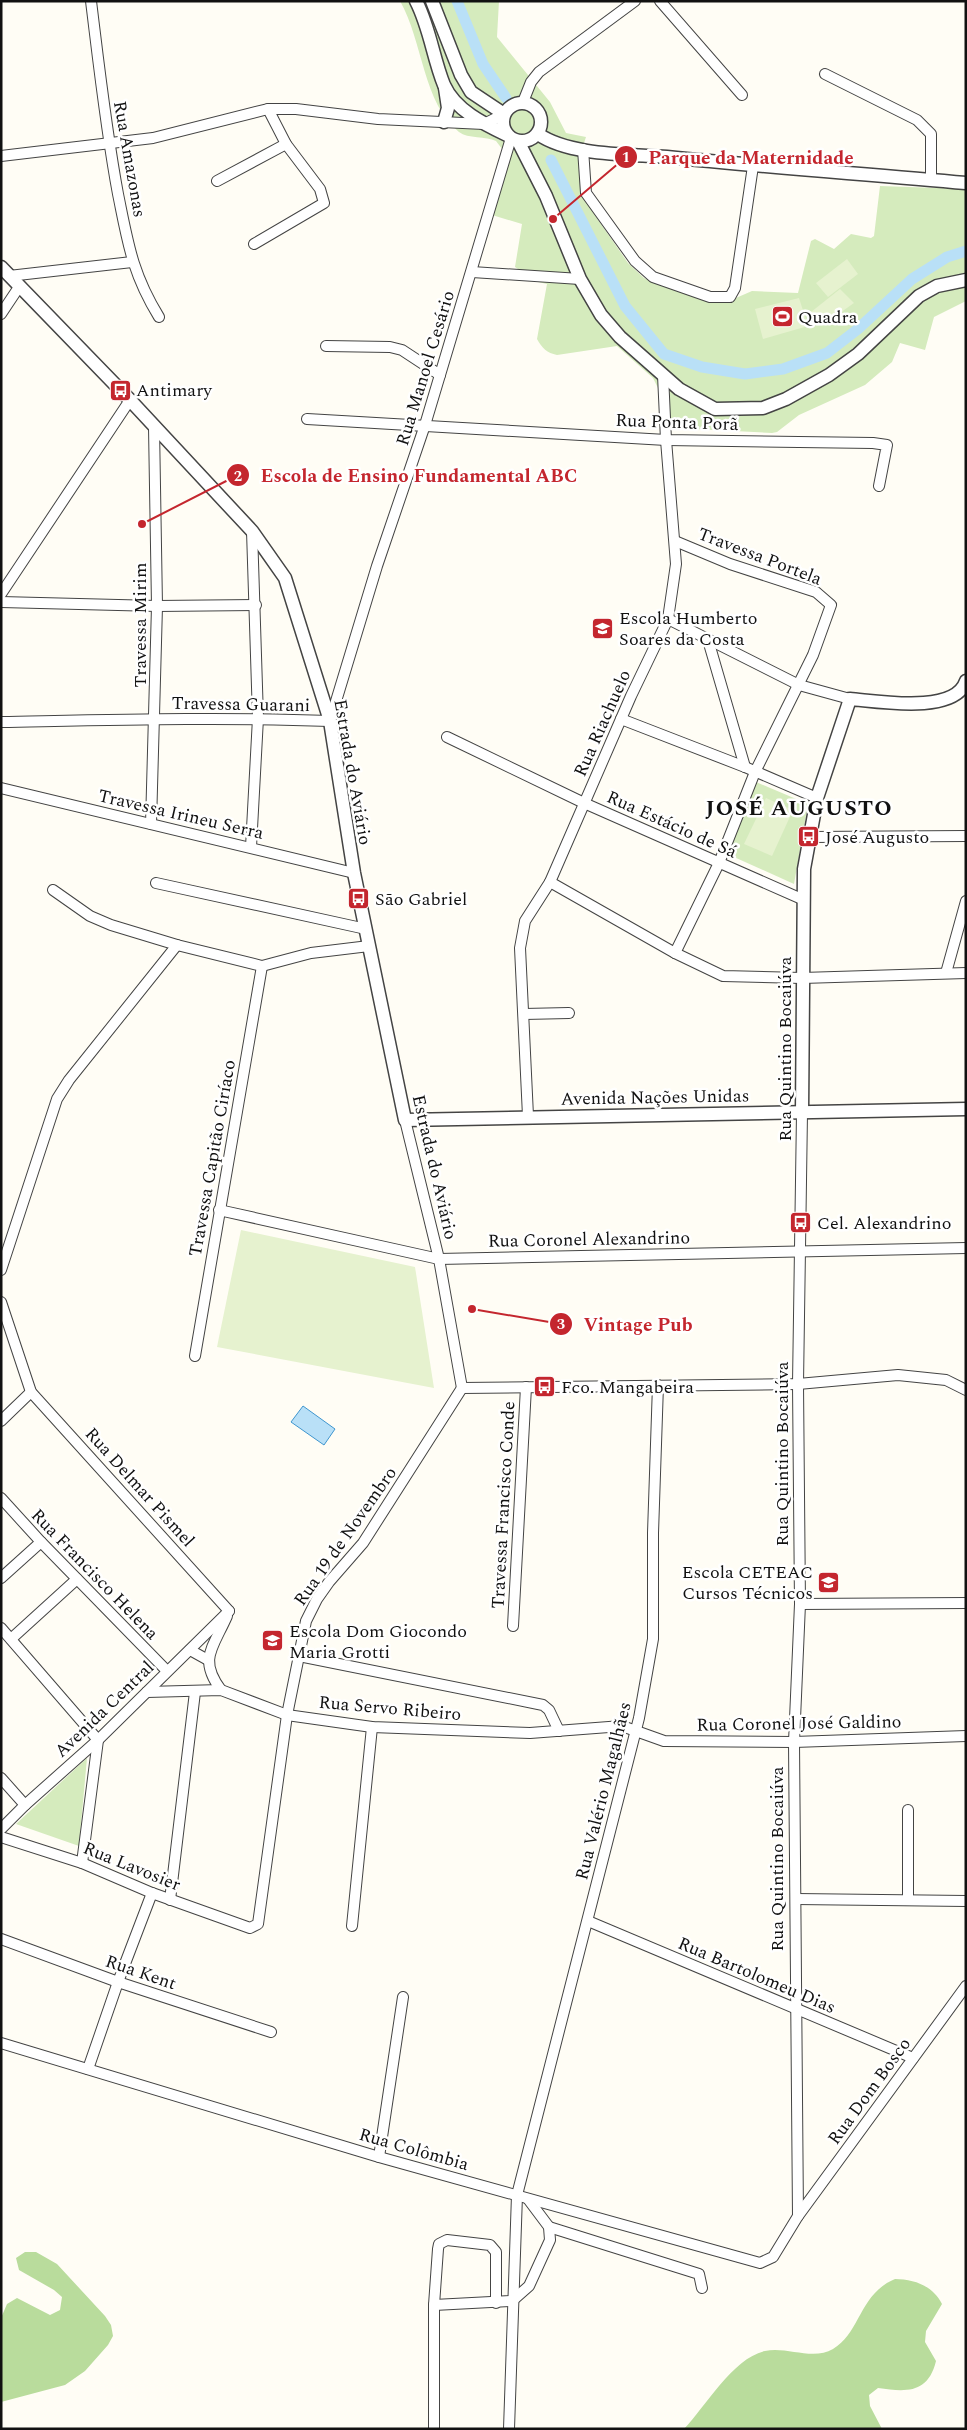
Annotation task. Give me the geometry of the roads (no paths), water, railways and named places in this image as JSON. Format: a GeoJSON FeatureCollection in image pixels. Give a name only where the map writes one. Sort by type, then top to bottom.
{"type":"FeatureCollection","features":[{"type":"Feature","properties":{"kind":"street","name":"Rua Amazonas"},"geometry":{"type":"LineString","coordinates":[[91,1],[108,143],[132,262],[143,292],[158,317]]}},
{"type":"Feature","properties":{"kind":"street"},"geometry":{"type":"LineString","coordinates":[[416,1],[428,30],[445,86],[448,108],[444,122]]}},
{"type":"Feature","properties":{"kind":"street"},"geometry":{"type":"LineString","coordinates":[[432,1],[461,75],[471,92],[504,114]]}},
{"type":"Feature","properties":{"kind":"street"},"geometry":{"type":"LineString","coordinates":[[523,102],[531,82],[539,72],[635,1]]}},
{"type":"Feature","properties":{"kind":"street"},"geometry":{"type":"LineString","coordinates":[[660,1],[742,94]]}},
{"type":"Feature","properties":{"kind":"street"},"geometry":{"type":"LineString","coordinates":[[826,74],[917,120],[926,128],[930,134],[931,180]]}},
{"type":"Feature","properties":{"kind":"street"},"geometry":{"type":"LineString","coordinates":[[445,86],[460,106],[484,124],[512,138],[529,140],[538,134],[542,124],[540,114],[533,106],[523,102],[509,107],[504,114],[502,125],[512,138],[546,196],[580,279],[601,315],[620,337],[679,389],[715,409],[763,408],[786,399],[829,375],[858,354],[919,296],[937,286],[966,280]]}},
{"type":"Feature","properties":{"kind":"street"},"geometry":{"type":"LineString","coordinates":[[254,244],[324,203],[320,189],[286,144],[268,109]]}},
{"type":"Feature","properties":{"kind":"street"},"geometry":{"type":"LineString","coordinates":[[1,156],[153,138],[268,109],[296,109],[378,119],[484,124],[504,114]]}},
{"type":"Feature","properties":{"kind":"street"},"geometry":{"type":"LineString","coordinates":[[538,134],[549,141],[583,149],[753,166],[966,183]]}},
{"type":"Feature","properties":{"kind":"street","name":"Rua Manoel Cesário"},"geometry":{"type":"LineString","coordinates":[[330,722],[377,566],[425,425],[512,138]]}},
{"type":"Feature","properties":{"kind":"street"},"geometry":{"type":"LineString","coordinates":[[217,181],[286,144]]}},
{"type":"Feature","properties":{"kind":"street"},"geometry":{"type":"LineString","coordinates":[[583,149],[586,193],[636,261],[653,277],[710,297],[730,297],[734,288],[753,166]]}},
{"type":"Feature","properties":{"kind":"street"},"geometry":{"type":"LineString","coordinates":[[5,272],[132,262]]}},
{"type":"Feature","properties":{"kind":"street","name":"Estrada do Aviário"},"geometry":{"type":"LineString","coordinates":[[5,272],[130,400],[252,531],[285,578],[330,722],[354,873],[405,1120],[439,1259],[462,1388]]}},
{"type":"Feature","properties":{"kind":"street"},"geometry":{"type":"LineString","coordinates":[[472,272],[580,279]]}},
{"type":"Feature","properties":{"kind":"street"},"geometry":{"type":"LineString","coordinates":[[1,314],[20,287]]}},
{"type":"Feature","properties":{"kind":"street"},"geometry":{"type":"LineString","coordinates":[[326,346],[390,347],[402,350],[440,375]]}},
{"type":"Feature","properties":{"kind":"street","name":"Rua Riachuelo"},"geometry":{"type":"LineString","coordinates":[[528,1116],[521,934],[524,921],[550,882],[621,719],[668,619],[676,564],[663,375]]}},
{"type":"Feature","properties":{"kind":"street"},"geometry":{"type":"LineString","coordinates":[[1,594],[130,400]]}},
{"type":"Feature","properties":{"kind":"street","name":"Rua Ponta Porã"},"geometry":{"type":"LineString","coordinates":[[308,419],[666,440],[864,442],[887,445],[879,486]]}},
{"type":"Feature","properties":{"kind":"street","name":"Travessa Mirim"},"geometry":{"type":"LineString","coordinates":[[151,824],[156,718],[157,606],[154,427]]}},
{"type":"Feature","properties":{"kind":"street"},"geometry":{"type":"LineString","coordinates":[[251,847],[258,718],[256,605],[252,531]]}},
{"type":"Feature","properties":{"kind":"street","name":"Travessa Portela"},"geometry":{"type":"LineString","coordinates":[[675,542],[730,564],[816,592],[831,606],[814,655],[798,685]]}},
{"type":"Feature","properties":{"kind":"street"},"geometry":{"type":"LineString","coordinates":[[1,602],[157,606],[256,605]]}},
{"type":"Feature","properties":{"kind":"street"},"geometry":{"type":"LineString","coordinates":[[668,619],[798,685],[850,699],[932,703],[948,699],[965,684]]}},
{"type":"Feature","properties":{"kind":"street"},"geometry":{"type":"LineString","coordinates":[[708,640],[745,767]]}},
{"type":"Feature","properties":{"kind":"street"},"geometry":{"type":"LineString","coordinates":[[676,954],[719,863],[755,772],[798,685]]}},
{"type":"Feature","properties":{"kind":"street","name":"Rua Quintino Bocaiúva"},"geometry":{"type":"LineString","coordinates":[[798,2216],[794,1742],[800,1604],[798,1384],[804,869],[817,798],[850,699]]}},
{"type":"Feature","properties":{"kind":"street","name":"Travessa Guarani"},"geometry":{"type":"LineString","coordinates":[[1,722],[156,718],[258,718],[330,722]]}},
{"type":"Feature","properties":{"kind":"street"},"geometry":{"type":"LineString","coordinates":[[621,719],[745,767],[817,798]]}},
{"type":"Feature","properties":{"kind":"street","name":"Rua Estácio de Sá"},"geometry":{"type":"LineString","coordinates":[[447,737],[584,803],[804,900]]}},
{"type":"Feature","properties":{"kind":"street","name":"Travessa Irineu Serra"},"geometry":{"type":"LineString","coordinates":[[1,788],[354,873]]}},
{"type":"Feature","properties":{"kind":"street"},"geometry":{"type":"LineString","coordinates":[[809,838],[966,836]]}},
{"type":"Feature","properties":{"kind":"street"},"geometry":{"type":"LineString","coordinates":[[550,882],[676,954],[724,976],[802,978],[966,973]]}},
{"type":"Feature","properties":{"kind":"street"},"geometry":{"type":"LineString","coordinates":[[156,883],[366,929]]}},
{"type":"Feature","properties":{"kind":"street"},"geometry":{"type":"LineString","coordinates":[[53,890],[90,916],[111,925],[177,945],[262,966],[311,954],[370,946]]}},
{"type":"Feature","properties":{"kind":"street"},"geometry":{"type":"LineString","coordinates":[[946,973],[966,901]]}},
{"type":"Feature","properties":{"kind":"street"},"geometry":{"type":"LineString","coordinates":[[1,1270],[57,1099],[69,1080],[177,945]]}},
{"type":"Feature","properties":{"kind":"street","name":"Travessa Capitão Ciríaco"},"geometry":{"type":"LineString","coordinates":[[195,1356],[262,966]]}},
{"type":"Feature","properties":{"kind":"street"},"geometry":{"type":"LineString","coordinates":[[524,1014],[569,1013]]}},
{"type":"Feature","properties":{"kind":"street","name":"Avenida Nações Unidas"},"geometry":{"type":"LineString","coordinates":[[405,1120],[528,1116],[966,1109]]}},
{"type":"Feature","properties":{"kind":"street","name":"Rua Coronel Alexandrino"},"geometry":{"type":"LineString","coordinates":[[219,1210],[439,1259],[966,1248]]}},
{"type":"Feature","properties":{"kind":"street","name":"Rua Delmar Pismel"},"geometry":{"type":"LineString","coordinates":[[1,1302],[31,1392],[229,1611]]}},
{"type":"Feature","properties":{"kind":"street"},"geometry":{"type":"LineString","coordinates":[[462,1388],[798,1384],[898,1375],[946,1380],[964,1388]]}},
{"type":"Feature","properties":{"kind":"street","name":"Rua Valério Magalhães"},"geometry":{"type":"LineString","coordinates":[[509,2429],[517,2195],[635,1730],[653,1639],[653,1533],[658,1385]]}},
{"type":"Feature","properties":{"kind":"street","name":"Travessa Francisco Conde"},"geometry":{"type":"LineString","coordinates":[[513,1626],[526,1387]]}},
{"type":"Feature","properties":{"kind":"street","name":"Rua 19 de Novembro"},"geometry":{"type":"LineString","coordinates":[[250,1928],[255,1927],[260,1919],[287,1715],[306,1621],[317,1599],[363,1544],[462,1388]]}},
{"type":"Feature","properties":{"kind":"street"},"geometry":{"type":"LineString","coordinates":[[1,1421],[31,1392]]}},
{"type":"Feature","properties":{"kind":"street","name":"Rua Francisco Helena"},"geometry":{"type":"LineString","coordinates":[[1,1498],[41,1542],[167,1671]]}},
{"type":"Feature","properties":{"kind":"street"},"geometry":{"type":"LineString","coordinates":[[1,1578],[41,1542]]}},
{"type":"Feature","properties":{"kind":"street"},"geometry":{"type":"LineString","coordinates":[[11,1639],[77,1579]]}},
{"type":"Feature","properties":{"kind":"street"},"geometry":{"type":"LineString","coordinates":[[800,1604],[966,1603]]}},
{"type":"Feature","properties":{"kind":"street"},"geometry":{"type":"LineString","coordinates":[[221,1690],[210,1675],[208,1660],[229,1611]]}},
{"type":"Feature","properties":{"kind":"street","name":"Avenida Central"},"geometry":{"type":"LineString","coordinates":[[1,1829],[98,1740],[229,1611]]}},
{"type":"Feature","properties":{"kind":"street"},"geometry":{"type":"LineString","coordinates":[[1,1628],[98,1740],[82,1863]]}},
{"type":"Feature","properties":{"kind":"street"},"geometry":{"type":"LineString","coordinates":[[190,1650],[208,1660]]}},
{"type":"Feature","properties":{"kind":"street"},"geometry":{"type":"LineString","coordinates":[[299,1656],[543,1705],[549,1710],[559,1731]]}},
{"type":"Feature","properties":{"kind":"street","name":"Rua Servo Ribeiro"},"geometry":{"type":"LineString","coordinates":[[147,1692],[221,1690],[287,1715],[372,1727],[530,1733],[622,1726],[635,1730]]}},
{"type":"Feature","properties":{"kind":"street"},"geometry":{"type":"LineString","coordinates":[[170,1900],[195,1692]]}},
{"type":"Feature","properties":{"kind":"street"},"geometry":{"type":"LineString","coordinates":[[352,1926],[372,1727]]}},
{"type":"Feature","properties":{"kind":"street","name":"Rua Coronel José Galdino"},"geometry":{"type":"LineString","coordinates":[[635,1730],[664,1740],[794,1742],[966,1736]]}},
{"type":"Feature","properties":{"kind":"street"},"geometry":{"type":"LineString","coordinates":[[1,1778],[25,1805]]}},
{"type":"Feature","properties":{"kind":"street"},"geometry":{"type":"LineString","coordinates":[[908,1810],[908,1900]]}},
{"type":"Feature","properties":{"kind":"street","name":"Rua Lavosier"},"geometry":{"type":"LineString","coordinates":[[1,1837],[82,1863],[170,1900],[250,1928]]}},
{"type":"Feature","properties":{"kind":"street"},"geometry":{"type":"LineString","coordinates":[[88,2069],[118,1982],[152,1893]]}},
{"type":"Feature","properties":{"kind":"street"},"geometry":{"type":"LineString","coordinates":[[796,1899],[966,1901]]}},
{"type":"Feature","properties":{"kind":"street","name":"Rua Bartolomeu Dias"},"geometry":{"type":"LineString","coordinates":[[588,1921],[913,2058]]}},
{"type":"Feature","properties":{"kind":"street","name":"Rua Kent"},"geometry":{"type":"LineString","coordinates":[[1,1939],[118,1982],[271,2032]]}},
{"type":"Feature","properties":{"kind":"street","name":"Rua Dom Bosco"},"geometry":{"type":"LineString","coordinates":[[798,2216],[966,1986]]}},
{"type":"Feature","properties":{"kind":"street"},"geometry":{"type":"LineString","coordinates":[[379,2157],[402,1997]]}},
{"type":"Feature","properties":{"kind":"street","name":"Rua Colômbia"},"geometry":{"type":"LineString","coordinates":[[1,2042],[379,2157],[755,2263],[764,2262],[773,2257],[798,2216]]}},
{"type":"Feature","properties":{"kind":"street"},"geometry":{"type":"LineString","coordinates":[[434,2305],[512,2301],[529,2286],[546,2253],[550,2240],[549,2227],[528,2200]]}},
{"type":"Feature","properties":{"kind":"street"},"geometry":{"type":"LineString","coordinates":[[549,2227],[699,2274],[702,2288]]}},
{"type":"Feature","properties":{"kind":"street"},"geometry":{"type":"LineString","coordinates":[[434,2429],[434,2305],[439,2244],[447,2240],[490,2245],[494,2248],[496,2252],[496,2303]]}},
{"type":"Feature","properties":{"kind":"water"},"geometry":{"type":"Polygon","coordinates":[[[303,1406],[335,1429],[324,1445],[291,1422],[303,1406]]]}},
{"type":"Feature","properties":{"kind":"waterway"},"geometry":{"type":"LineString","coordinates":[[457,1],[483,64],[506,98]]}},
{"type":"Feature","properties":{"kind":"waterway"},"geometry":{"type":"LineString","coordinates":[[551,160],[625,306],[664,354],[702,367],[745,374],[783,369],[827,353],[858,329],[912,279],[947,257],[966,251]]}},
{"type":"Feature","properties":{"kind":"place","name":"Parque da Maternidade"},"geometry":{"type":"Point","coordinates":[553,219]}},
{"type":"Feature","properties":{"kind":"place","name":"Quadra"},"geometry":{"type":"Point","coordinates":[782,317]}},
{"type":"Feature","properties":{"kind":"place","name":"Antimary"},"geometry":{"type":"Point","coordinates":[120,390]}},
{"type":"Feature","properties":{"kind":"place","name":"Escola de Ensino Fundamental ABC"},"geometry":{"type":"Point","coordinates":[142,524]}},
{"type":"Feature","properties":{"kind":"place","name":"Escola Humberto Soares da Costa"},"geometry":{"type":"Point","coordinates":[603,628]}},
{"type":"Feature","properties":{"kind":"place","name":"José Augusto"},"geometry":{"type":"Point","coordinates":[809,837]}},
{"type":"Feature","properties":{"kind":"place","name":"São Gabriel"},"geometry":{"type":"Point","coordinates":[359,899]}},
{"type":"Feature","properties":{"kind":"place","name":"Cel. Alexandrino"},"geometry":{"type":"Point","coordinates":[801,1223]}},
{"type":"Feature","properties":{"kind":"place","name":"Vintage Pub"},"geometry":{"type":"Point","coordinates":[472,1309]}},
{"type":"Feature","properties":{"kind":"place","name":"Fco. Mangabeira"},"geometry":{"type":"Point","coordinates":[545,1387]}},
{"type":"Feature","properties":{"kind":"place","name":"Escola CETEAC Cursos Técnicos"},"geometry":{"type":"Point","coordinates":[829,1582]}},
{"type":"Feature","properties":{"kind":"place","name":"Escola Dom Giocondo Maria Grotti"},"geometry":{"type":"Point","coordinates":[273,1641]}},
{"type":"Feature","properties":{"kind":"district","name":"JOSÉ AUGUSTO"},"geometry":{"type":"Point","coordinates":[799,807]}}]}
